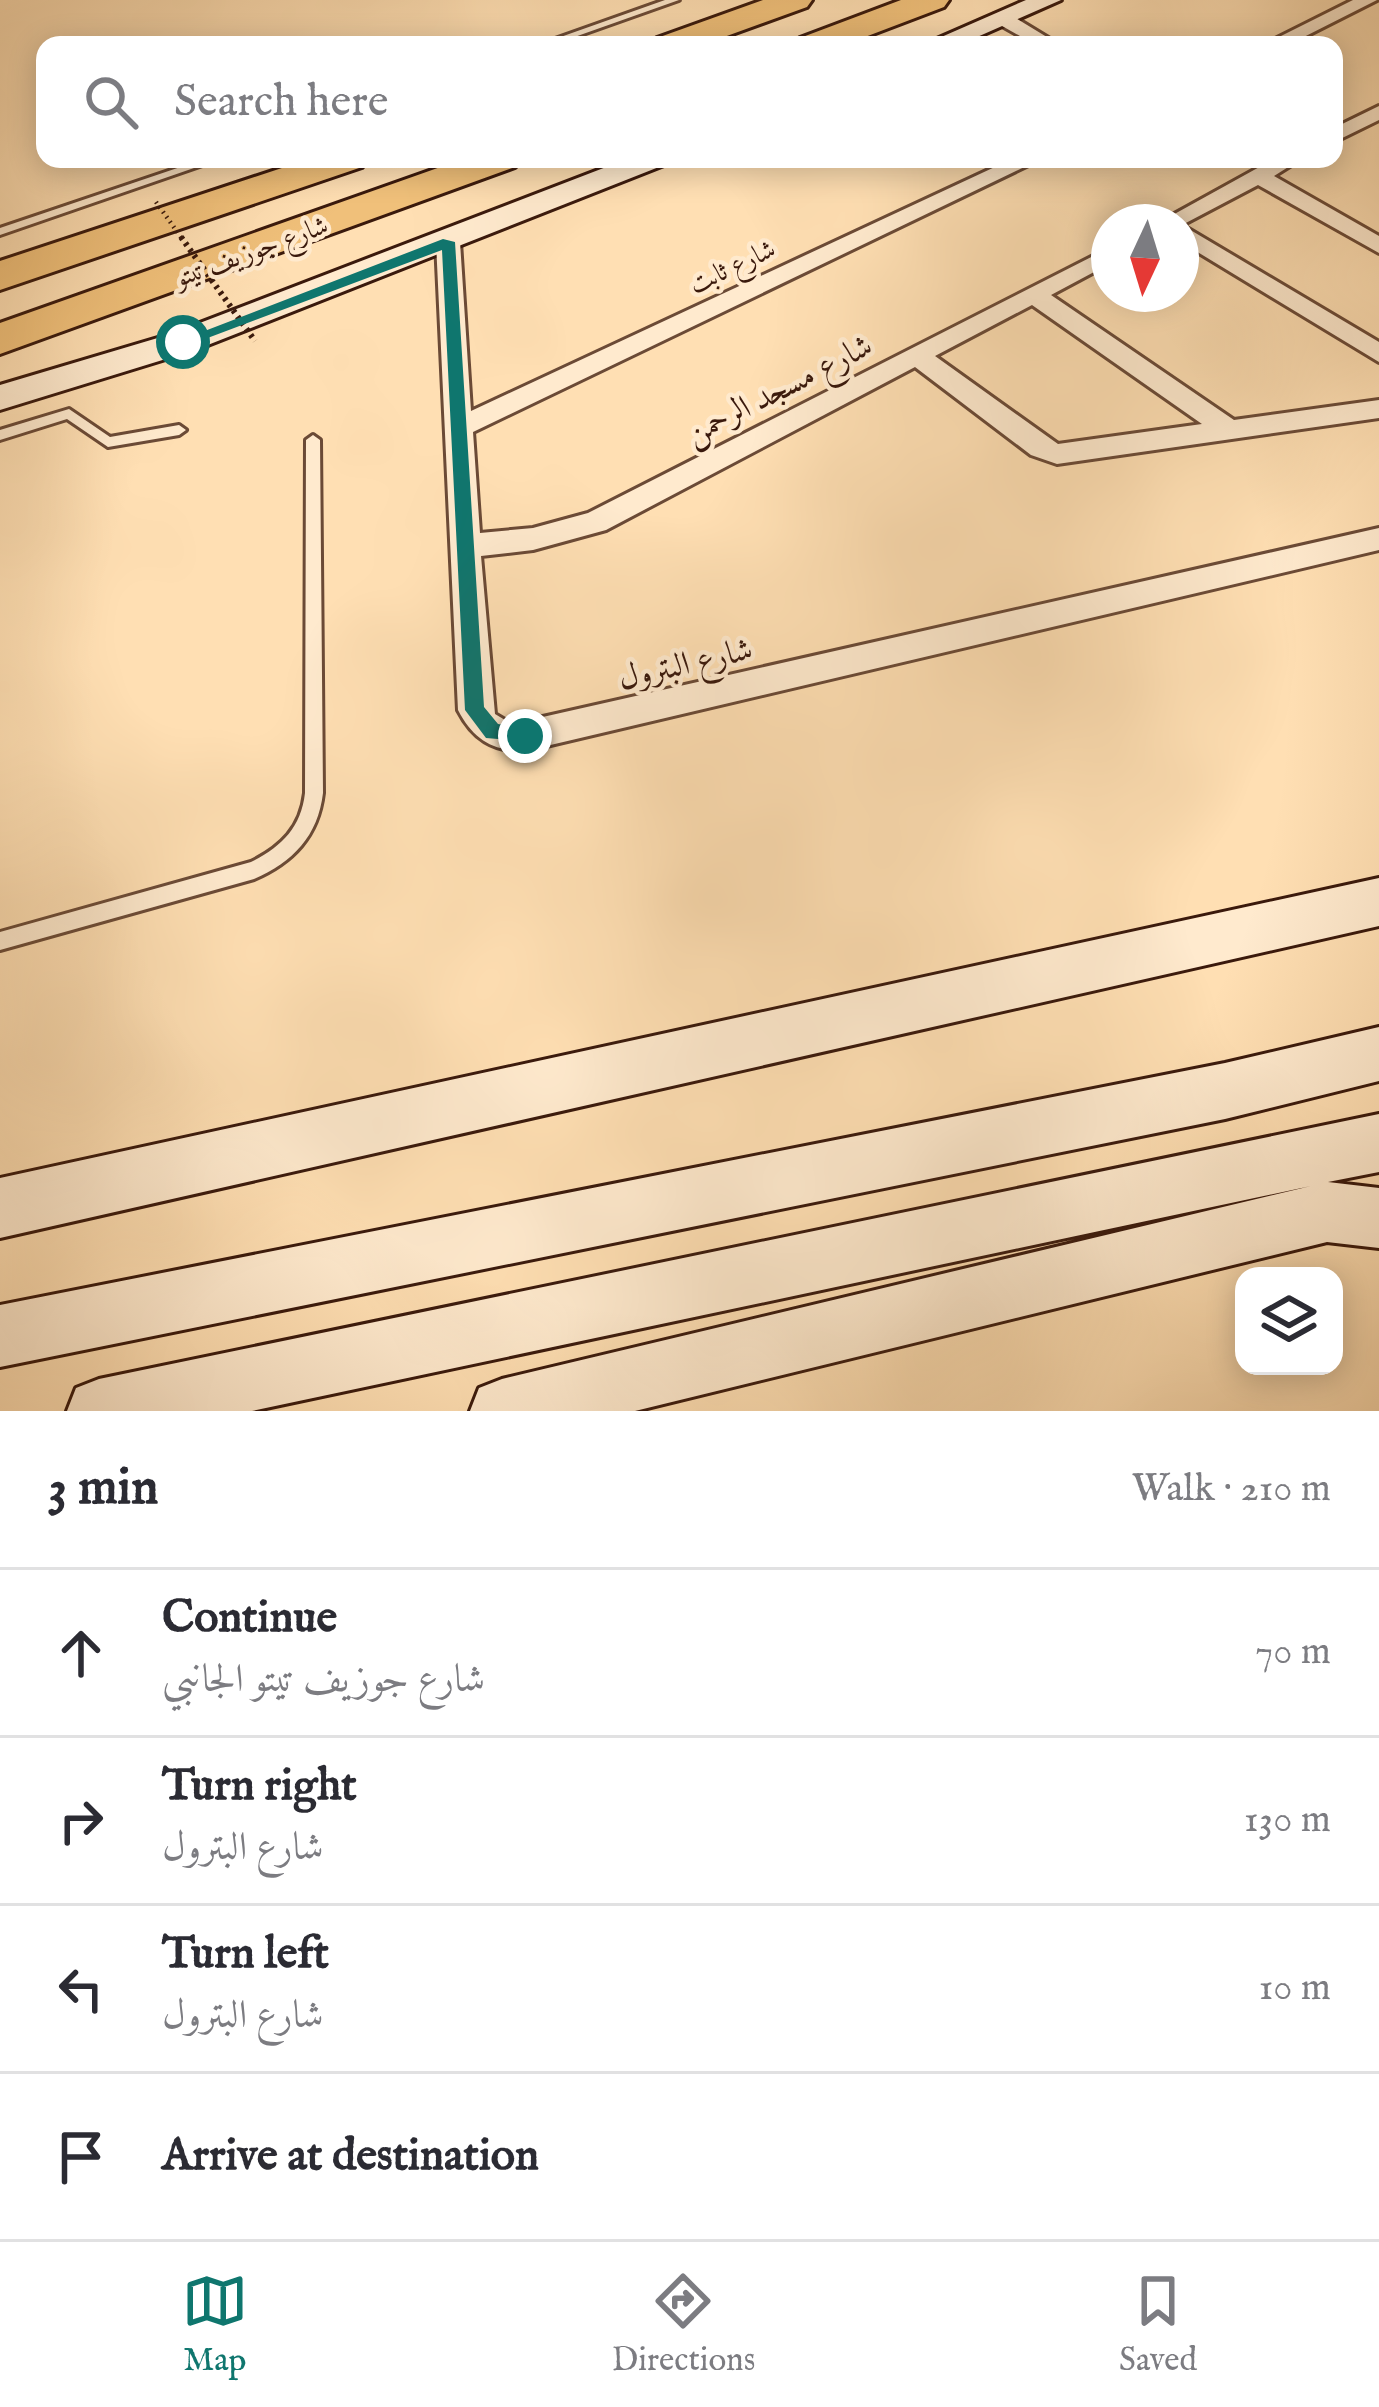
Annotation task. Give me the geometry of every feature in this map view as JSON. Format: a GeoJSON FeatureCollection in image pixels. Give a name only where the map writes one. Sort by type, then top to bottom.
{"type":"FeatureCollection","features":[{"type":"Feature","properties":{"kind":"highway"},"geometry":{"type":"LineString","coordinates":[[694,36],[795,0]]}},
{"type":"Feature","properties":{"kind":"highway"},"geometry":{"type":"LineString","coordinates":[[836,36],[932,0]]}},
{"type":"Feature","properties":{"kind":"highway","name":"شارع جوزيف تيتو"},"geometry":{"type":"LineString","coordinates":[[0,276],[321,168]]}},
{"type":"Feature","properties":{"kind":"highway","name":"شارع جوزيف تيتو"},"geometry":{"type":"LineString","coordinates":[[0,339],[476,168]]}},
{"type":"Feature","properties":{"kind":"main road"},"geometry":{"type":"LineString","coordinates":[[958,36],[1048,0]]}},
{"type":"Feature","properties":{"kind":"main road"},"geometry":{"type":"LineString","coordinates":[[0,398],[183,342],[633,168]]}},
{"type":"Feature","properties":{"kind":"main road"},"geometry":{"type":"LineString","coordinates":[[0,1208],[1379,902]]}},
{"type":"Feature","properties":{"kind":"main road"},"geometry":{"type":"LineString","coordinates":[[0,1336],[1225,1091],[1379,1054]]}},
{"type":"Feature","properties":{"kind":"main road"},"geometry":{"type":"LineString","coordinates":[[99,1411],[1379,1143]]}},
{"type":"Feature","properties":{"kind":"main road"},"geometry":{"type":"LineString","coordinates":[[502,1411],[1362,1210]]}},
{"type":"Feature","properties":{"kind":"street"},"geometry":{"type":"LineString","coordinates":[[1292,36],[1369,0]]}},
{"type":"Feature","properties":{"kind":"street"},"geometry":{"type":"LineString","coordinates":[[1002,18],[1034,36]]}},
{"type":"Feature","properties":{"kind":"street"},"geometry":{"type":"LineString","coordinates":[[1343,131],[1378,113]]}},
{"type":"Feature","properties":{"kind":"street","name":"شارع ثابت"},"geometry":{"type":"LineString","coordinates":[[460,427],[1011,168]]}},
{"type":"Feature","properties":{"kind":"street"},"geometry":{"type":"LineString","coordinates":[[1199,206],[1266,168]]}},
{"type":"Feature","properties":{"kind":"street"},"geometry":{"type":"LineString","coordinates":[[1272,168],[1379,246]]}},
{"type":"Feature","properties":{"kind":"street","name":"شارع البترول"},"geometry":{"type":"LineString","coordinates":[[448,242],[475,710],[484,726],[514,737],[1379,539]]}},
{"type":"Feature","properties":{"kind":"street"},"geometry":{"type":"LineString","coordinates":[[1199,243],[1379,354]]}},
{"type":"Feature","properties":{"kind":"street","name":"شارع مسجد الرحمن"},"geometry":{"type":"LineString","coordinates":[[467,546],[533,539],[596,522],[1091,265]]}},
{"type":"Feature","properties":{"kind":"street"},"geometry":{"type":"LineString","coordinates":[[1034,295],[1231,431]]}},
{"type":"Feature","properties":{"kind":"street"},"geometry":{"type":"LineString","coordinates":[[919,356],[1041,448],[1057,454],[1379,409]]}},
{"type":"Feature","properties":{"kind":"lane"},"geometry":{"type":"LineString","coordinates":[[569,36],[674,0]]}},
{"type":"Feature","properties":{"kind":"lane"},"geometry":{"type":"LineString","coordinates":[[0,232],[188,168]]}},
{"type":"Feature","properties":{"kind":"lane"},"geometry":{"type":"LineString","coordinates":[[0,435],[69,414],[108,442],[178,430]]}},
{"type":"Feature","properties":{"kind":"lane"},"geometry":{"type":"LineString","coordinates":[[0,941],[254,870],[286,852],[308,824],[314,793],[313,440]]}},
{"type":"Feature","properties":{"kind":"path"},"geometry":{"type":"LineString","coordinates":[[155,202],[255,340]]}},
{"type":"Feature","properties":{"kind":"route"},"geometry":{"type":"LineString","coordinates":[[183,342],[448,242],[475,710],[493,732],[525,736]]}}]}
